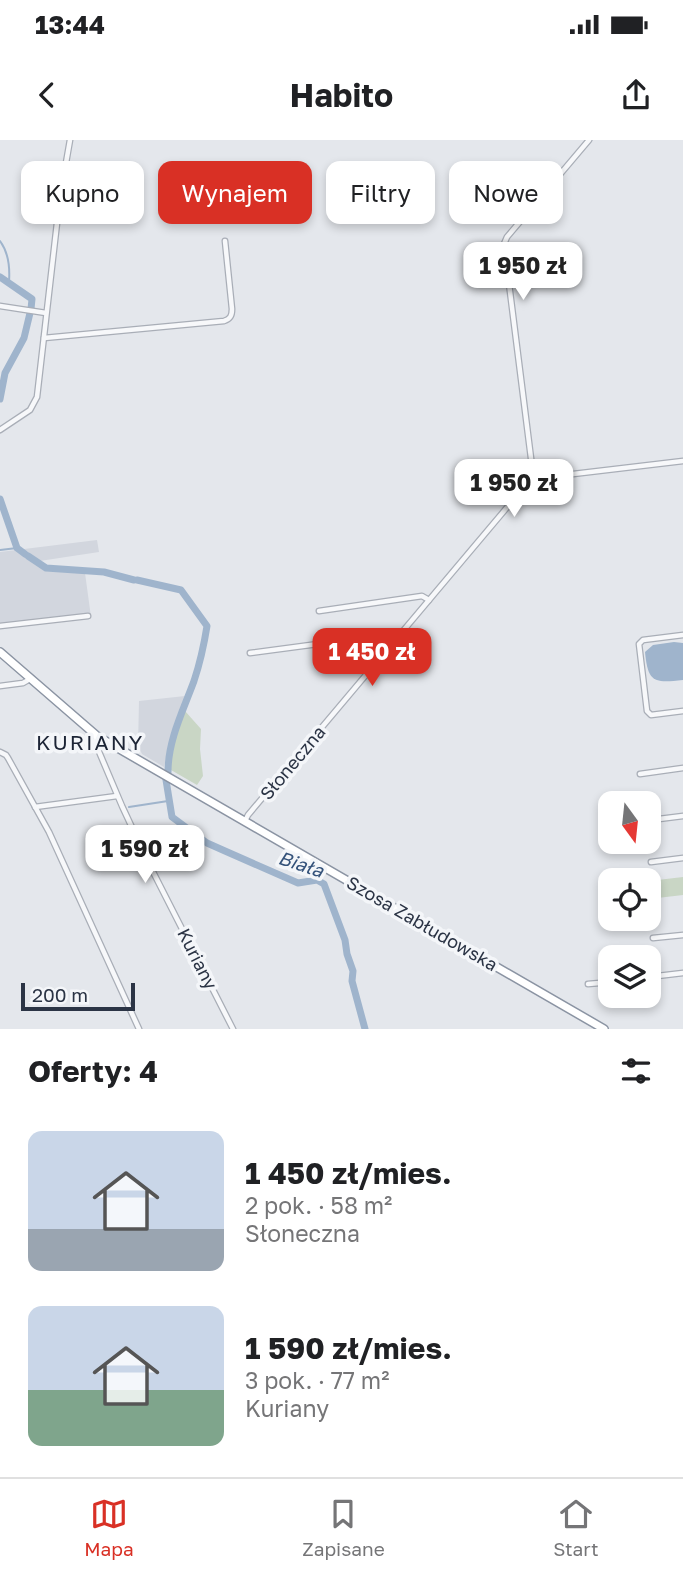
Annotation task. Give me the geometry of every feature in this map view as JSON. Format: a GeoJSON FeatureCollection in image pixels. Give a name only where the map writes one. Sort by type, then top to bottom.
{"type":"FeatureCollection","features":[{"type":"Feature","properties":{"kind":"highway","name":"Szosa Zabłudowska"},"geometry":{"type":"LineString","coordinates":[[0,652],[97,736],[604,1029]]}},
{"type":"Feature","properties":{"kind":"street"},"geometry":{"type":"LineString","coordinates":[[0,430],[30,410],[37,397],[59,201],[71,140]]}},
{"type":"Feature","properties":{"kind":"street"},"geometry":{"type":"LineString","coordinates":[[589,140],[507,237],[504,244],[533,474],[531,479],[683,461]]}},
{"type":"Feature","properties":{"kind":"street"},"geometry":{"type":"LineString","coordinates":[[44,338],[211,323],[229,319],[232,309],[225,241]]}},
{"type":"Feature","properties":{"kind":"street"},"geometry":{"type":"LineString","coordinates":[[0,306],[47,313]]}},
{"type":"Feature","properties":{"kind":"street","name":"Słoneczna"},"geometry":{"type":"LineString","coordinates":[[245,821],[531,479]]}},
{"type":"Feature","properties":{"kind":"street"},"geometry":{"type":"LineString","coordinates":[[319,611],[422,596],[429,600]]}},
{"type":"Feature","properties":{"kind":"street"},"geometry":{"type":"LineString","coordinates":[[0,626],[88,616]]}},
{"type":"Feature","properties":{"kind":"street"},"geometry":{"type":"LineString","coordinates":[[250,653],[393,634],[399,636]]}},
{"type":"Feature","properties":{"kind":"street"},"geometry":{"type":"LineString","coordinates":[[683,635],[643,640],[639,644],[647,711],[651,715],[683,711]]}},
{"type":"Feature","properties":{"kind":"street"},"geometry":{"type":"LineString","coordinates":[[0,686],[23,683],[31,678]]}},
{"type":"Feature","properties":{"kind":"street","name":"Kuriany"},"geometry":{"type":"LineString","coordinates":[[97,736],[95,742],[149,864],[233,1029]]}},
{"type":"Feature","properties":{"kind":"street"},"geometry":{"type":"LineString","coordinates":[[1,752],[8,758],[49,832],[139,1029]]}},
{"type":"Feature","properties":{"kind":"street"},"geometry":{"type":"LineString","coordinates":[[640,774],[683,768]]}},
{"type":"Feature","properties":{"kind":"street"},"geometry":{"type":"LineString","coordinates":[[35,807],[118,796]]}},
{"type":"Feature","properties":{"kind":"street"},"geometry":{"type":"LineString","coordinates":[[662,819],[683,817]]}},
{"type":"Feature","properties":{"kind":"street"},"geometry":{"type":"LineString","coordinates":[[651,862],[683,858]]}},
{"type":"Feature","properties":{"kind":"street"},"geometry":{"type":"LineString","coordinates":[[653,938],[683,935]]}},
{"type":"Feature","properties":{"kind":"street"},"geometry":{"type":"LineString","coordinates":[[661,975],[683,973]]}},
{"type":"Feature","properties":{"kind":"street"},"geometry":{"type":"LineString","coordinates":[[588,984],[598,983]]}},
{"type":"Feature","properties":{"kind":"shaded area"},"geometry":{"type":"Polygon","coordinates":[[[97,540],[99,552],[33,562],[47,571],[85,573],[91,617],[0,629],[0,552],[97,540]]]}},
{"type":"Feature","properties":{"kind":"shaded area"},"geometry":{"type":"Polygon","coordinates":[[[185,696],[164,767],[142,754],[138,746],[139,701],[185,696]]]}},
{"type":"Feature","properties":{"kind":"green space"},"geometry":{"type":"Polygon","coordinates":[[[185,711],[201,729],[203,776],[197,785],[171,770],[172,747],[185,711]]]}},
{"type":"Feature","properties":{"kind":"green space"},"geometry":{"type":"Polygon","coordinates":[[[683,877],[683,895],[661,898],[661,880],[683,877]]]}},
{"type":"Feature","properties":{"kind":"water"},"geometry":{"type":"Polygon","coordinates":[[[683,643],[683,680],[654,679],[648,670],[645,652],[653,645],[683,643]]]}},
{"type":"Feature","properties":{"kind":"waterway"},"geometry":{"type":"LineString","coordinates":[[0,241],[8,261],[9,282]]}},
{"type":"Feature","properties":{"kind":"waterway","name":"Biała"},"geometry":{"type":"LineString","coordinates":[[0,277],[32,299],[31,309]]}},
{"type":"Feature","properties":{"kind":"waterway","name":"Biała"},"geometry":{"type":"LineString","coordinates":[[0,399],[5,373],[24,338],[30,313]]}},
{"type":"Feature","properties":{"kind":"waterway","name":"Biała"},"geometry":{"type":"LineString","coordinates":[[0,499],[17,548],[25,554]]}},
{"type":"Feature","properties":{"kind":"waterway"},"geometry":{"type":"LineString","coordinates":[[0,550],[17,548]]}},
{"type":"Feature","properties":{"kind":"waterway","name":"Biała"},"geometry":{"type":"LineString","coordinates":[[28,556],[46,568],[104,572],[134,580]]}},
{"type":"Feature","properties":{"kind":"waterway","name":"Biała"},"geometry":{"type":"LineString","coordinates":[[137,580],[181,590],[207,626],[196,674],[173,737],[168,772]]}},
{"type":"Feature","properties":{"kind":"waterway","name":"Biała"},"geometry":{"type":"LineString","coordinates":[[166,780],[172,817],[207,843],[298,883],[317,880],[324,884],[345,940],[353,971],[352,981],[365,1029]]}},
{"type":"Feature","properties":{"kind":"waterway"},"geometry":{"type":"LineString","coordinates":[[129,807],[168,801]]}},
{"type":"Feature","properties":{"kind":"district","name":"KURIANY"},"geometry":{"type":"Point","coordinates":[90,743]}}]}
